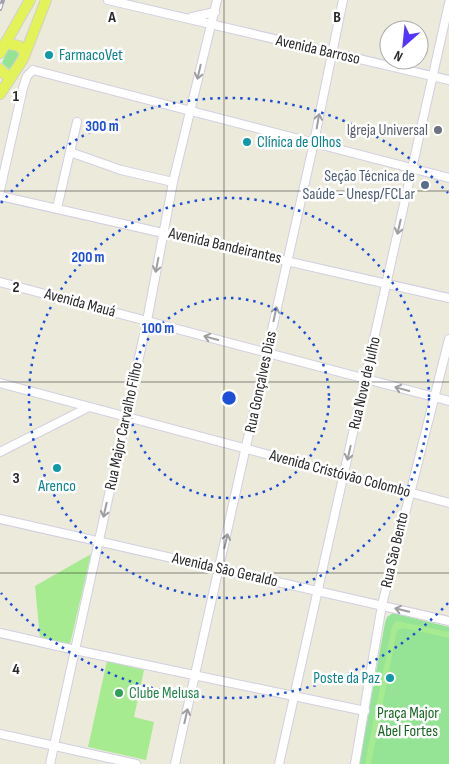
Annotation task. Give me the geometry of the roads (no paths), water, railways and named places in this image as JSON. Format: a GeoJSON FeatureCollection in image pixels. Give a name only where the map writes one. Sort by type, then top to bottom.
{"type":"FeatureCollection","features":[{"type":"Feature","properties":{"kind":"main road"},"geometry":{"type":"LineString","coordinates":[[2,48],[30,0]]}},
{"type":"Feature","properties":{"kind":"main road"},"geometry":{"type":"LineString","coordinates":[[0,94],[19,66],[46,0]]}},
{"type":"Feature","properties":{"kind":"main road"},"geometry":{"type":"LineString","coordinates":[[2,48],[19,46],[25,52]]}},
{"type":"Feature","properties":{"kind":"main road"},"geometry":{"type":"LineString","coordinates":[[0,70],[10,79]]}},
{"type":"Feature","properties":{"kind":"street","name":"Avenida Barroso"},"geometry":{"type":"LineString","coordinates":[[108,0],[449,80]]}},
{"type":"Feature","properties":{"kind":"street","name":"Rua Major Carvalho Filho"},"geometry":{"type":"LineString","coordinates":[[50,764],[147,321],[173,182],[217,0]]}},
{"type":"Feature","properties":{"kind":"street","name":"Rua Gonçalves Dias"},"geometry":{"type":"LineString","coordinates":[[175,764],[314,142],[330,53],[342,0]]}},
{"type":"Feature","properties":{"kind":"street","name":"Rua Nove de Julho"},"geometry":{"type":"LineString","coordinates":[[279,764],[449,3]]}},
{"type":"Feature","properties":{"kind":"street","name":"Avenida Barroso"},"geometry":{"type":"LineString","coordinates":[[188,18],[204,16],[215,12]]}},
{"type":"Feature","properties":{"kind":"street"},"geometry":{"type":"LineString","coordinates":[[25,52],[33,70]]}},
{"type":"Feature","properties":{"kind":"street"},"geometry":{"type":"LineString","coordinates":[[33,70],[449,178]]}},
{"type":"Feature","properties":{"kind":"street"},"geometry":{"type":"LineString","coordinates":[[0,190],[21,94],[26,76],[33,70]]}},
{"type":"Feature","properties":{"kind":"street"},"geometry":{"type":"LineString","coordinates":[[10,79],[21,94]]}},
{"type":"Feature","properties":{"kind":"street"},"geometry":{"type":"LineString","coordinates":[[57,208],[77,122]]}},
{"type":"Feature","properties":{"kind":"street"},"geometry":{"type":"LineString","coordinates":[[70,152],[121,170],[173,182]]}},
{"type":"Feature","properties":{"kind":"street","name":"Avenida Bandeirantes"},"geometry":{"type":"LineString","coordinates":[[0,196],[449,298]]}},
{"type":"Feature","properties":{"kind":"street","name":"Avenida Mauá"},"geometry":{"type":"LineString","coordinates":[[0,282],[449,401]]}},
{"type":"Feature","properties":{"kind":"street","name":"Rua São Bento"},"geometry":{"type":"LineString","coordinates":[[354,764],[382,605],[449,339]]}},
{"type":"Feature","properties":{"kind":"street","name":"Avenida Cristóvão Colombo"},"geometry":{"type":"LineString","coordinates":[[0,383],[87,408],[449,503]]}},
{"type":"Feature","properties":{"kind":"street"},"geometry":{"type":"LineString","coordinates":[[0,452],[87,408]]}},
{"type":"Feature","properties":{"kind":"street","name":"Avenida São Geraldo"},"geometry":{"type":"LineString","coordinates":[[0,518],[449,622]]}},
{"type":"Feature","properties":{"kind":"street"},"geometry":{"type":"LineString","coordinates":[[0,633],[365,710]]}},
{"type":"Feature","properties":{"kind":"street"},"geometry":{"type":"LineString","coordinates":[[0,734],[136,764]]}},
{"type":"Feature","properties":{"kind":"railway"},"geometry":{"type":"LineString","coordinates":[[0,9],[3,0]]}},
{"type":"Feature","properties":{"kind":"place","name":"FarmacoVet"},"geometry":{"type":"Point","coordinates":[49,55]}},
{"type":"Feature","properties":{"kind":"place","name":"Igreja Universal"},"geometry":{"type":"Point","coordinates":[438,130]}},
{"type":"Feature","properties":{"kind":"place","name":"Clínica de Olhos"},"geometry":{"type":"Point","coordinates":[247,142]}},
{"type":"Feature","properties":{"kind":"place","name":"Seção Técnica de Saúde - Unesp/FCLar"},"geometry":{"type":"Point","coordinates":[425,185]}},
{"type":"Feature","properties":{"kind":"place","name":"Arenco"},"geometry":{"type":"Point","coordinates":[57,468]}},
{"type":"Feature","properties":{"kind":"place","name":"Poste da Paz"},"geometry":{"type":"Point","coordinates":[390,678]}},
{"type":"Feature","properties":{"kind":"place","name":"Clube Melusa"},"geometry":{"type":"Point","coordinates":[119,693]}},
{"type":"Feature","properties":{"kind":"park label","name":"Praça Major Abel Fortes"},"geometry":{"type":"Point","coordinates":[408,722]}}]}
